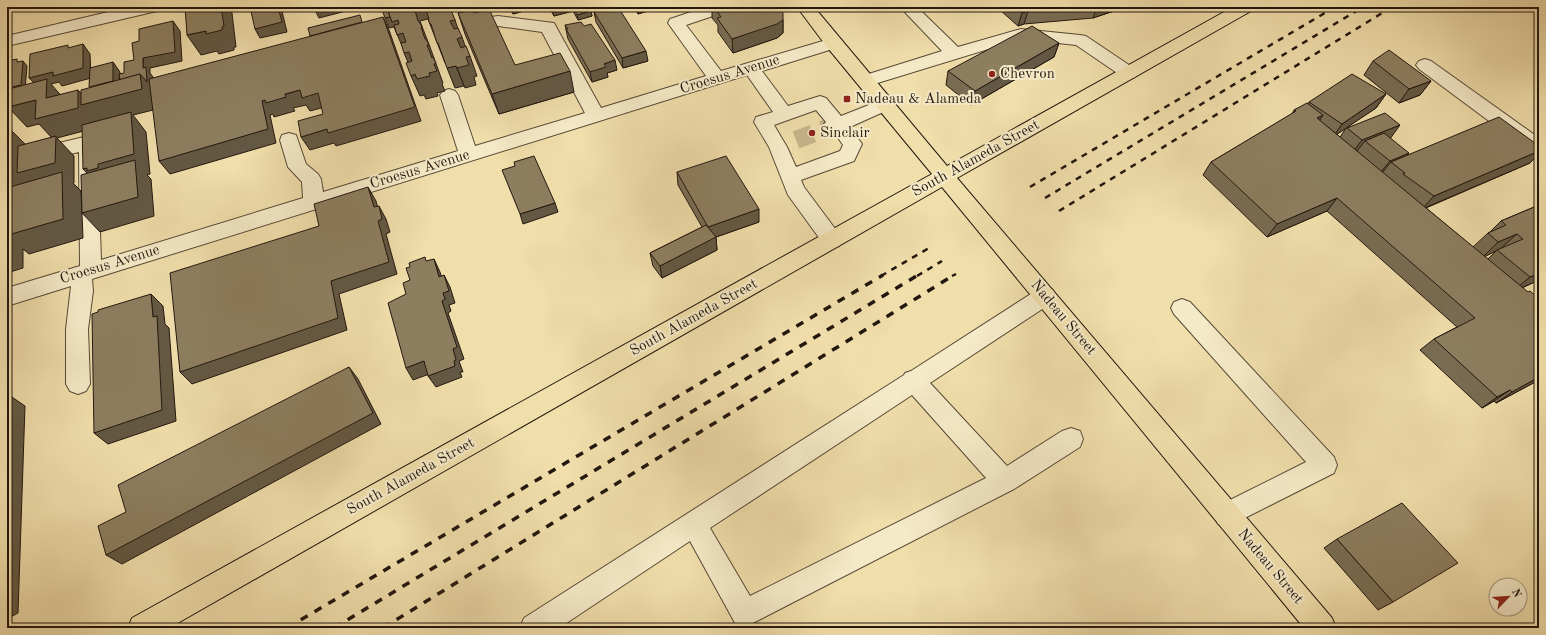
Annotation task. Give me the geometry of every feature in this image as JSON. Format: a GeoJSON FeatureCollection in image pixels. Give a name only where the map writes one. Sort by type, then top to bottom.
{"type":"FeatureCollection","features":[{"type":"Feature","properties":{"kind":"main road","name":"Nadeau Street"},"geometry":{"type":"LineString","coordinates":[[805,7],[884,105],[1322,628]]}},
{"type":"Feature","properties":{"kind":"main road","name":"South Alameda Street"},"geometry":{"type":"LineString","coordinates":[[142,628],[1245,7]]}},
{"type":"Feature","properties":{"kind":"street"},"geometry":{"type":"LineString","coordinates":[[7,42],[151,7]]}},
{"type":"Feature","properties":{"kind":"street"},"geometry":{"type":"LineString","coordinates":[[717,79],[676,23],[722,7]]}},
{"type":"Feature","properties":{"kind":"street"},"geometry":{"type":"LineString","coordinates":[[908,7],[954,53]]}},
{"type":"Feature","properties":{"kind":"street"},"geometry":{"type":"LineString","coordinates":[[476,24],[498,21],[548,27],[596,116]]}},
{"type":"Feature","properties":{"kind":"street"},"geometry":{"type":"LineString","coordinates":[[865,81],[1021,34],[1080,40],[1128,73]]}},
{"type":"Feature","properties":{"kind":"street","name":"Croesus Avenue"},"geometry":{"type":"LineString","coordinates":[[7,297],[833,43]]}},
{"type":"Feature","properties":{"kind":"street"},"geometry":{"type":"LineString","coordinates":[[1425,65],[1539,148]]}},
{"type":"Feature","properties":{"kind":"street"},"geometry":{"type":"LineString","coordinates":[[751,68],[784,114]]}},
{"type":"Feature","properties":{"kind":"street"},"geometry":{"type":"LineString","coordinates":[[449,95],[469,155]]}},
{"type":"Feature","properties":{"kind":"street"},"geometry":{"type":"LineString","coordinates":[[790,177],[847,156],[852,144],[834,126],[820,102],[763,122],[778,147],[795,190],[832,240]]}},
{"type":"Feature","properties":{"kind":"street"},"geometry":{"type":"LineString","coordinates":[[834,126],[884,105]]}},
{"type":"Feature","properties":{"kind":"street"},"geometry":{"type":"LineString","coordinates":[[288,140],[298,167],[311,179],[314,203]]}},
{"type":"Feature","properties":{"kind":"street"},"geometry":{"type":"LineString","coordinates":[[778,147],[796,140]]}},
{"type":"Feature","properties":{"kind":"street"},"geometry":{"type":"LineString","coordinates":[[62,149],[88,143],[86,273],[77,329],[78,384]]}},
{"type":"Feature","properties":{"kind":"street"},"geometry":{"type":"LineString","coordinates":[[534,628],[1045,296]]}},
{"type":"Feature","properties":{"kind":"street"},"geometry":{"type":"LineString","coordinates":[[1182,308],[1325,465],[1227,515]]}},
{"type":"Feature","properties":{"kind":"street"},"geometry":{"type":"LineString","coordinates":[[914,380],[1005,481]]}},
{"type":"Feature","properties":{"kind":"street"},"geometry":{"type":"LineString","coordinates":[[694,524],[748,621],[1005,481],[1071,439]]}},
{"type":"Feature","properties":{"kind":"building"},"geometry":{"type":"Polygon","coordinates":[[[185,7],[221,7],[224,26],[222,27],[222,30],[206,34],[206,31],[187,35],[185,7]]]}},
{"type":"Feature","properties":{"kind":"building"},"geometry":{"type":"Polygon","coordinates":[[[250,7],[278,7],[282,22],[255,29],[250,7]]]}},
{"type":"Feature","properties":{"kind":"building"},"geometry":{"type":"Polygon","coordinates":[[[381,7],[391,7],[387,8],[390,17],[385,18],[381,7]]]}},
{"type":"Feature","properties":{"kind":"building"},"geometry":{"type":"Polygon","coordinates":[[[402,7],[403,9],[414,7],[418,21],[422,26],[425,39],[429,45],[427,45],[432,58],[433,57],[436,63],[434,64],[437,71],[429,73],[430,76],[417,79],[415,74],[411,76],[406,63],[412,61],[409,52],[404,53],[401,43],[406,42],[403,33],[397,35],[394,25],[399,24],[398,20],[392,22],[387,8],[402,7]]]}},
{"type":"Feature","properties":{"kind":"building"},"geometry":{"type":"Polygon","coordinates":[[[414,7],[423,7],[424,9],[416,11],[414,7]]]}},
{"type":"Feature","properties":{"kind":"building"},"geometry":{"type":"Polygon","coordinates":[[[425,7],[444,7],[446,12],[451,10],[455,20],[450,21],[454,29],[458,28],[462,37],[457,39],[461,48],[466,46],[470,56],[466,57],[469,65],[457,68],[456,66],[447,68],[428,19],[425,7]]]}},
{"type":"Feature","properties":{"kind":"building"},"geometry":{"type":"Polygon","coordinates":[[[550,7],[567,7],[552,11],[550,7]]]}},
{"type":"Feature","properties":{"kind":"building"},"geometry":{"type":"Polygon","coordinates":[[[573,7],[588,7],[591,11],[577,15],[573,7]]]}},
{"type":"Feature","properties":{"kind":"building"},"geometry":{"type":"Polygon","coordinates":[[[618,7],[646,51],[622,58],[594,12],[618,7]]]}},
{"type":"Feature","properties":{"kind":"building"},"geometry":{"type":"Polygon","coordinates":[[[714,7],[778,7],[783,13],[783,20],[777,24],[732,39],[717,18],[721,17],[714,7]]]}},
{"type":"Feature","properties":{"kind":"building"},"geometry":{"type":"Polygon","coordinates":[[[1015,7],[1067,7],[1022,13],[1015,7]]]}},
{"type":"Feature","properties":{"kind":"building"},"geometry":{"type":"Polygon","coordinates":[[[489,9],[515,65],[560,53],[570,71],[492,94],[458,13],[472,10],[474,13],[489,9]]]}},
{"type":"Feature","properties":{"kind":"building"},"geometry":{"type":"Polygon","coordinates":[[[360,15],[362,22],[310,36],[308,28],[360,15]]]}},
{"type":"Feature","properties":{"kind":"building"},"geometry":{"type":"Polygon","coordinates":[[[383,17],[415,107],[328,133],[327,129],[301,137],[298,121],[323,114],[318,93],[302,98],[300,90],[285,94],[286,97],[266,103],[265,100],[262,101],[268,129],[159,161],[149,79],[383,17]]]}},
{"type":"Feature","properties":{"kind":"building"},"geometry":{"type":"Polygon","coordinates":[[[173,21],[175,52],[143,58],[143,68],[146,67],[147,82],[140,74],[120,80],[119,74],[124,73],[124,62],[134,60],[132,43],[139,41],[139,29],[173,21]]]}},
{"type":"Feature","properties":{"kind":"building"},"geometry":{"type":"Polygon","coordinates":[[[581,22],[584,26],[591,24],[615,60],[604,64],[606,67],[590,72],[566,29],[568,29],[565,25],[581,22]]]}},
{"type":"Feature","properties":{"kind":"building"},"geometry":{"type":"Polygon","coordinates":[[[1032,26],[1059,43],[975,91],[948,71],[1032,26]]]}},
{"type":"Feature","properties":{"kind":"building"},"geometry":{"type":"Polygon","coordinates":[[[83,44],[83,68],[53,76],[53,72],[29,78],[30,54],[68,45],[68,48],[83,44]]]}},
{"type":"Feature","properties":{"kind":"building"},"geometry":{"type":"Polygon","coordinates":[[[1389,50],[1431,81],[1409,89],[1373,61],[1389,50]]]}},
{"type":"Feature","properties":{"kind":"building"},"geometry":{"type":"Polygon","coordinates":[[[17,59],[17,62],[23,61],[21,85],[7,88],[7,61],[17,59]]]}},
{"type":"Feature","properties":{"kind":"building"},"geometry":{"type":"Polygon","coordinates":[[[113,62],[113,81],[89,87],[90,68],[113,62]]]}},
{"type":"Feature","properties":{"kind":"building"},"geometry":{"type":"Polygon","coordinates":[[[140,74],[142,89],[81,105],[81,90],[140,74]]]}},
{"type":"Feature","properties":{"kind":"building"},"geometry":{"type":"Polygon","coordinates":[[[1352,74],[1386,94],[1342,124],[1309,102],[1352,74]]]}},
{"type":"Feature","properties":{"kind":"building"},"geometry":{"type":"Polygon","coordinates":[[[47,79],[46,98],[78,90],[78,108],[35,119],[36,100],[8,107],[9,89],[47,79]]]}},
{"type":"Feature","properties":{"kind":"building"},"geometry":{"type":"Polygon","coordinates":[[[1307,103],[1323,115],[1317,118],[1528,292],[1530,291],[1539,299],[1539,377],[1512,392],[1510,390],[1497,397],[1434,339],[1475,318],[1337,198],[1277,224],[1211,162],[1307,103]]]}},
{"type":"Feature","properties":{"kind":"building"},"geometry":{"type":"Polygon","coordinates":[[[131,112],[134,154],[98,164],[98,168],[87,171],[87,168],[83,169],[82,125],[131,112]]]}},
{"type":"Feature","properties":{"kind":"building"},"geometry":{"type":"Polygon","coordinates":[[[1385,113],[1400,125],[1362,140],[1347,128],[1385,113]]]}},
{"type":"Feature","properties":{"kind":"building"},"geometry":{"type":"Polygon","coordinates":[[[1499,117],[1539,146],[1539,151],[1434,196],[1403,174],[1405,173],[1391,162],[1499,117]]]}},
{"type":"Feature","properties":{"kind":"building"},"geometry":{"type":"Polygon","coordinates":[[[1384,133],[1409,153],[1390,161],[1365,141],[1384,133]]]}},
{"type":"Feature","properties":{"kind":"building"},"geometry":{"type":"Polygon","coordinates":[[[56,136],[55,163],[17,173],[18,146],[56,136]]]}},
{"type":"Feature","properties":{"kind":"building"},"geometry":{"type":"Polygon","coordinates":[[[534,156],[555,203],[520,214],[502,170],[515,166],[514,162],[534,156]]]}},
{"type":"Feature","properties":{"kind":"building"},"geometry":{"type":"Polygon","coordinates":[[[726,156],[759,209],[708,227],[677,172],[726,156]]]}},
{"type":"Feature","properties":{"kind":"building"},"geometry":{"type":"Polygon","coordinates":[[[135,160],[138,197],[82,213],[81,175],[135,160]]]}},
{"type":"Feature","properties":{"kind":"building"},"geometry":{"type":"Polygon","coordinates":[[[62,172],[63,219],[8,235],[10,187],[62,172]]]}},
{"type":"Feature","properties":{"kind":"building"},"geometry":{"type":"Polygon","coordinates":[[[368,187],[374,207],[379,206],[382,219],[378,221],[389,262],[331,281],[338,318],[180,372],[170,273],[319,226],[314,204],[368,187]]]}},
{"type":"Feature","properties":{"kind":"building"},"geometry":{"type":"Polygon","coordinates":[[[9,195],[8,219],[7,196],[9,195]]]}},
{"type":"Feature","properties":{"kind":"building"},"geometry":{"type":"Polygon","coordinates":[[[1539,205],[1539,273],[1530,277],[1497,250],[1523,239],[1517,234],[1498,242],[1488,233],[1506,225],[1501,221],[1539,205]]]}},
{"type":"Feature","properties":{"kind":"building"},"geometry":{"type":"Polygon","coordinates":[[[706,225],[716,237],[660,266],[650,253],[706,225]]]}},
{"type":"Feature","properties":{"kind":"building"},"geometry":{"type":"Polygon","coordinates":[[[425,257],[426,261],[434,259],[439,277],[444,275],[449,291],[443,293],[445,299],[442,301],[457,347],[453,349],[456,360],[454,361],[455,366],[428,376],[424,361],[406,368],[388,303],[406,294],[403,283],[410,280],[406,268],[410,267],[409,263],[425,257]]]}},
{"type":"Feature","properties":{"kind":"building"},"geometry":{"type":"Polygon","coordinates":[[[151,294],[153,317],[157,316],[162,410],[94,433],[92,314],[98,312],[98,310],[151,294]]]}},
{"type":"Feature","properties":{"kind":"building"},"geometry":{"type":"Polygon","coordinates":[[[349,367],[373,413],[106,555],[98,526],[126,512],[118,485],[349,367]]]}},
{"type":"Feature","properties":{"kind":"building"},"geometry":{"type":"Polygon","coordinates":[[[9,395],[7,434],[7,396],[9,395]]]}},
{"type":"Feature","properties":{"kind":"building"},"geometry":{"type":"Polygon","coordinates":[[[1402,503],[1458,563],[1393,602],[1337,539],[1402,503]]]}},
{"type":"Feature","properties":{"kind":"tunnel"},"geometry":{"type":"LineString","coordinates":[[796,140],[830,127]]}},
{"type":"Feature","properties":{"kind":"railway"},"geometry":{"type":"LineString","coordinates":[[1030,187],[1335,7]]}},
{"type":"Feature","properties":{"kind":"railway"},"geometry":{"type":"LineString","coordinates":[[1045,198],[1363,7]]}},
{"type":"Feature","properties":{"kind":"railway"},"geometry":{"type":"LineString","coordinates":[[1059,211],[1392,7]]}},
{"type":"Feature","properties":{"kind":"railway"},"geometry":{"type":"LineString","coordinates":[[881,276],[929,248]]}},
{"type":"Feature","properties":{"kind":"railway"},"geometry":{"type":"LineString","coordinates":[[917,276],[942,261]]}},
{"type":"Feature","properties":{"kind":"railway"},"geometry":{"type":"LineString","coordinates":[[287,628],[883,275]]}},
{"type":"Feature","properties":{"kind":"railway"},"geometry":{"type":"LineString","coordinates":[[334,628],[918,275]]}},
{"type":"Feature","properties":{"kind":"railway"},"geometry":{"type":"LineString","coordinates":[[383,628],[954,275]]}},
{"type":"Feature","properties":{"kind":"place","name":"Chevron"},"geometry":{"type":"Point","coordinates":[992,74]}},
{"type":"Feature","properties":{"kind":"place","name":"Nadeau & Alameda"},"geometry":{"type":"Point","coordinates":[847,99]}},
{"type":"Feature","properties":{"kind":"place","name":"Sinclair"},"geometry":{"type":"Point","coordinates":[812,133]}}]}
